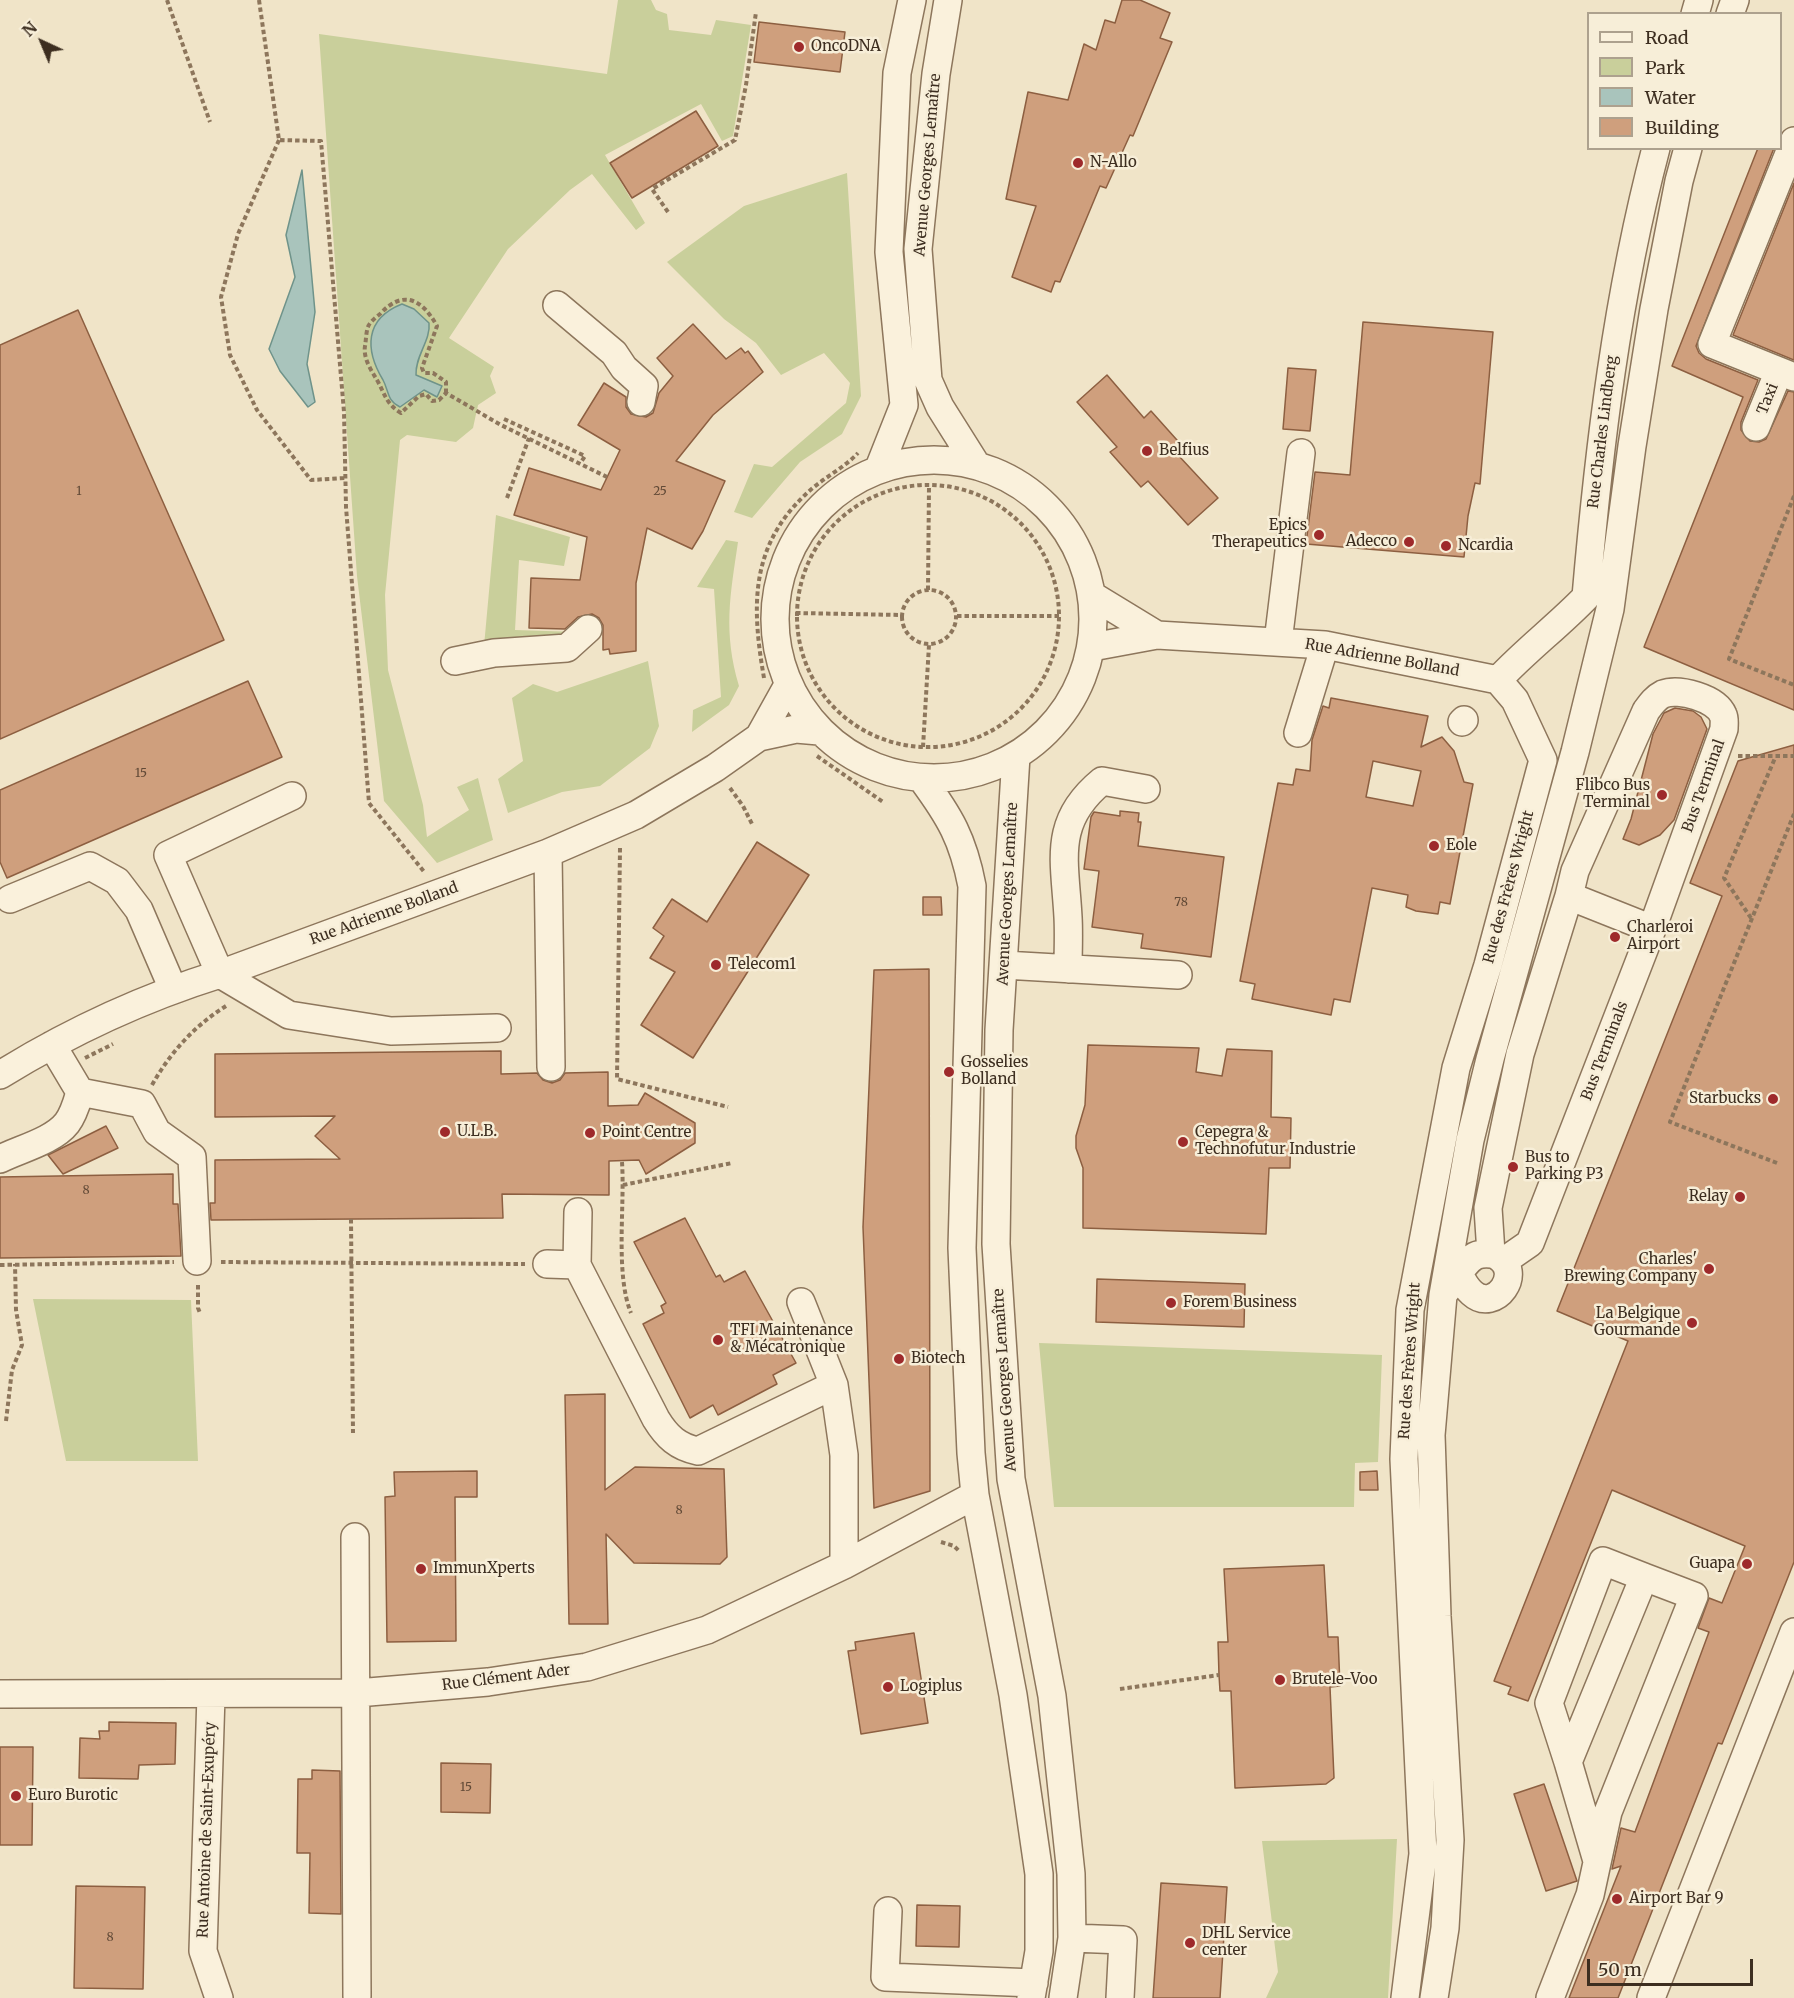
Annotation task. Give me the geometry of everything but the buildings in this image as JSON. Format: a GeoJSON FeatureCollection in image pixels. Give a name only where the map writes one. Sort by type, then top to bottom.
{"type":"FeatureCollection","features":[{"type":"Feature","properties":{"kind":"street","name":"Avenue Georges Lemaître"},"geometry":{"type":"LineString","coordinates":[[872,457],[904,405],[889,252],[897,73],[912,0]]}},
{"type":"Feature","properties":{"kind":"street","name":"Avenue Georges Lemaître"},"geometry":{"type":"LineString","coordinates":[[948,0],[936,74],[918,249],[928,380],[940,407],[974,461]]}},
{"type":"Feature","properties":{"kind":"street"},"geometry":{"type":"LineString","coordinates":[[1786,374],[1712,344],[1794,141]]}},
{"type":"Feature","properties":{"kind":"street","name":"Rue Charles Lindberg"},"geometry":{"type":"LineString","coordinates":[[1498,680],[1525,651],[1559,625],[1586,597],[1596,477],[1610,365],[1637,219],[1655,150]]}},
{"type":"Feature","properties":{"kind":"street"},"geometry":{"type":"LineString","coordinates":[[1434,1998],[1445,1928],[1450,1840],[1437,1626],[1431,1435],[1443,1295],[1455,1263],[1470,1140],[1490,1059],[1575,752],[1610,609],[1632,446],[1654,309],[1679,181],[1687,150]]}},
{"type":"Feature","properties":{"kind":"street"},"geometry":{"type":"LineString","coordinates":[[557,304],[614,353],[624,368],[644,386],[641,402]]}},
{"type":"Feature","properties":{"kind":"street","name":"Taxi"},"geometry":{"type":"LineString","coordinates":[[1756,427],[1786,374]]}},
{"type":"Feature","properties":{"kind":"street"},"geometry":{"type":"LineString","coordinates":[[1278,642],[1301,453]]}},
{"type":"Feature","properties":{"kind":"street"},"geometry":{"type":"LineString","coordinates":[[872,457],[974,461],[990,468],[1049,506],[1074,538],[1093,596],[1092,647],[1071,702],[1016,756],[970,775],[922,779],[900,776],[813,741],[776,683],[774,602],[788,552],[823,503],[872,457]]}},
{"type":"Feature","properties":{"kind":"street","name":"Rue Adrienne Bolland"},"geometry":{"type":"LineString","coordinates":[[1093,596],[1157,635]]}},
{"type":"Feature","properties":{"kind":"street"},"geometry":{"type":"LineString","coordinates":[[455,660],[494,653],[567,648],[588,629]]}},
{"type":"Feature","properties":{"kind":"street","name":"Rue Adrienne Bolland"},"geometry":{"type":"LineString","coordinates":[[1092,647],[1157,635],[1325,645],[1498,680]]}},
{"type":"Feature","properties":{"kind":"street"},"geometry":{"type":"LineString","coordinates":[[1298,734],[1325,645]]}},
{"type":"Feature","properties":{"kind":"street","name":"Rue des Frères Wright"},"geometry":{"type":"LineString","coordinates":[[1405,1998],[1423,1854],[1404,1459],[1410,1310],[1456,1068],[1488,965],[1543,760],[1515,700],[1498,680]]}},
{"type":"Feature","properties":{"kind":"street","name":"Rue Adrienne Bolland"},"geometry":{"type":"LineString","coordinates":[[759,737],[776,683]]}},
{"type":"Feature","properties":{"kind":"street","name":"Bus Terminal"},"geometry":{"type":"LineString","coordinates":[[1497,1257],[1488,1208],[1490,1197],[1520,1054],[1575,871],[1646,711],[1655,699],[1666,693],[1697,696],[1720,710],[1724,716],[1724,729],[1652,929]]}},
{"type":"Feature","properties":{"kind":"street","name":"Rue Adrienne Bolland"},"geometry":{"type":"LineString","coordinates":[[0,1075],[58,1055],[172,989],[220,974],[548,853],[636,815],[715,768],[759,737],[796,729],[813,741]]}},
{"type":"Feature","properties":{"kind":"street","name":"Avenue Georges Lemaître"},"geometry":{"type":"LineString","coordinates":[[1016,756],[999,1030],[996,1244],[1011,1479],[1052,1696],[1071,1874],[1072,1938],[1063,1998]]}},
{"type":"Feature","properties":{"kind":"street"},"geometry":{"type":"LineString","coordinates":[[888,1911],[885,1977],[1032,1990],[1039,1951],[1040,1874],[1013,1695],[975,1495],[971,1453],[962,1248],[972,886],[966,852],[948,814],[922,779]]}},
{"type":"Feature","properties":{"kind":"street"},"geometry":{"type":"LineString","coordinates":[[1068,969],[1068,918],[1063,866],[1068,823],[1082,797],[1102,781],[1146,789]]}},
{"type":"Feature","properties":{"kind":"street"},"geometry":{"type":"LineString","coordinates":[[292,796],[168,855],[220,974],[289,1015],[392,1031],[496,1028]]}},
{"type":"Feature","properties":{"kind":"street"},"geometry":{"type":"LineString","coordinates":[[548,853],[551,1067]]}},
{"type":"Feature","properties":{"kind":"street"},"geometry":{"type":"LineString","coordinates":[[10,899],[90,866],[117,881],[139,910],[172,989]]}},
{"type":"Feature","properties":{"kind":"street"},"geometry":{"type":"LineString","coordinates":[[1566,904],[1652,929]]}},
{"type":"Feature","properties":{"kind":"street","name":"Bus Terminals"},"geometry":{"type":"LineString","coordinates":[[1497,1257],[1530,1243],[1652,929]]}},
{"type":"Feature","properties":{"kind":"street"},"geometry":{"type":"LineString","coordinates":[[1004,965],[1178,975]]}},
{"type":"Feature","properties":{"kind":"street"},"geometry":{"type":"LineString","coordinates":[[58,1055],[80,1092],[142,1104],[157,1132],[192,1157],[197,1261]]}},
{"type":"Feature","properties":{"kind":"street"},"geometry":{"type":"LineString","coordinates":[[0,1159],[52,1134],[67,1124],[80,1092]]}},
{"type":"Feature","properties":{"kind":"street"},"geometry":{"type":"LineString","coordinates":[[578,1212],[577,1265],[656,1419],[666,1435],[684,1448],[698,1451],[834,1386]]}},
{"type":"Feature","properties":{"kind":"street"},"geometry":{"type":"LineString","coordinates":[[1476,1256],[1497,1257],[1509,1275],[1508,1283],[1504,1290],[1492,1298],[1484,1299],[1471,1293],[1455,1263],[1476,1256]]}},
{"type":"Feature","properties":{"kind":"street"},"geometry":{"type":"LineString","coordinates":[[547,1264],[577,1265]]}},
{"type":"Feature","properties":{"kind":"street"},"geometry":{"type":"LineString","coordinates":[[801,1302],[834,1386],[844,1455],[844,1564]]}},
{"type":"Feature","properties":{"kind":"street","name":"Rue Clément Ader"},"geometry":{"type":"LineString","coordinates":[[0,1694],[357,1693],[488,1683],[587,1667],[707,1630],[844,1564],[975,1495]]}},
{"type":"Feature","properties":{"kind":"street"},"geometry":{"type":"LineString","coordinates":[[355,1537],[357,1996]]}},
{"type":"Feature","properties":{"kind":"street"},"geometry":{"type":"LineString","coordinates":[[1550,1998],[1590,1895],[1608,1812],[1694,1596],[1603,1561],[1549,1702],[1597,1861]]}},
{"type":"Feature","properties":{"kind":"street"},"geometry":{"type":"LineString","coordinates":[[1568,1762],[1644,1577]]}},
{"type":"Feature","properties":{"kind":"street"},"geometry":{"type":"LineString","coordinates":[[1651,1998],[1794,1632]]}},
{"type":"Feature","properties":{"kind":"street","name":"Rue Antoine de Saint-Exupéry"},"geometry":{"type":"LineString","coordinates":[[211,1695],[203,1951],[219,1998]]}},
{"type":"Feature","properties":{"kind":"street"},"geometry":{"type":"LineString","coordinates":[[1072,1938],[1123,1940],[1120,1998]]}},
{"type":"Feature","properties":{"kind":"path"},"geometry":{"type":"LineString","coordinates":[[167,0],[210,122]]}},
{"type":"Feature","properties":{"kind":"path"},"geometry":{"type":"LineString","coordinates":[[259,0],[279,140],[238,234],[221,297],[230,355],[257,410],[311,480],[345,478]]}},
{"type":"Feature","properties":{"kind":"path"},"geometry":{"type":"LineString","coordinates":[[668,212],[652,189],[735,140],[747,85],[756,12]]}},
{"type":"Feature","properties":{"kind":"path"},"geometry":{"type":"LineString","coordinates":[[279,140],[321,141],[344,412],[345,478],[369,803],[439,893]]}},
{"type":"Feature","properties":{"kind":"path"},"geometry":{"type":"LineString","coordinates":[[400,298],[408,299],[429,313],[436,326],[422,368],[424,373],[433,373],[446,381],[446,393],[439,400],[432,401],[426,394],[419,396],[401,412],[387,402],[371,372],[365,346],[368,327],[391,303],[400,298]]}},
{"type":"Feature","properties":{"kind":"path"},"geometry":{"type":"LineString","coordinates":[[446,393],[501,425],[581,462],[607,477]]}},
{"type":"Feature","properties":{"kind":"path"},"geometry":{"type":"LineString","coordinates":[[504,419],[585,456],[581,462]]}},
{"type":"Feature","properties":{"kind":"path"},"geometry":{"type":"LineString","coordinates":[[507,498],[529,438]]}},
{"type":"Feature","properties":{"kind":"path"},"geometry":{"type":"LineString","coordinates":[[776,683],[755,620],[763,562],[769,543],[802,497],[831,472],[851,460],[872,457]]}},
{"type":"Feature","properties":{"kind":"path"},"geometry":{"type":"LineString","coordinates":[[907,486],[952,486],[995,502],[1030,531],[1052,571],[1060,616],[1053,657],[1034,694],[1005,723],[967,741],[923,747],[885,741],[849,722],[820,692],[802,654],[796,613],[805,568],[828,530],[864,501],[907,486]]}},
{"type":"Feature","properties":{"kind":"path"},"geometry":{"type":"LineString","coordinates":[[928,590],[929,486]]}},
{"type":"Feature","properties":{"kind":"path"},"geometry":{"type":"LineString","coordinates":[[1794,495],[1730,659],[1794,685]]}},
{"type":"Feature","properties":{"kind":"path"},"geometry":{"type":"LineString","coordinates":[[928,590],[943,593],[950,599],[957,616],[956,625],[945,639],[928,645],[912,639],[906,632],[902,615],[909,598],[916,593],[928,590]]}},
{"type":"Feature","properties":{"kind":"path"},"geometry":{"type":"LineString","coordinates":[[796,613],[902,615]]}},
{"type":"Feature","properties":{"kind":"path"},"geometry":{"type":"LineString","coordinates":[[957,616],[1060,616]]}},
{"type":"Feature","properties":{"kind":"path"},"geometry":{"type":"LineString","coordinates":[[923,747],[928,645]]}},
{"type":"Feature","properties":{"kind":"path"},"geometry":{"type":"LineString","coordinates":[[813,741],[883,802]]}},
{"type":"Feature","properties":{"kind":"path"},"geometry":{"type":"LineString","coordinates":[[1734,767],[1738,756],[1775,758],[1794,756]]}},
{"type":"Feature","properties":{"kind":"path"},"geometry":{"type":"LineString","coordinates":[[1751,918],[1724,878],[1775,758]]}},
{"type":"Feature","properties":{"kind":"path"},"geometry":{"type":"LineString","coordinates":[[726,782],[743,806],[753,826]]}},
{"type":"Feature","properties":{"kind":"path"},"geometry":{"type":"LineString","coordinates":[[1777,1163],[1671,1122],[1794,814]]}},
{"type":"Feature","properties":{"kind":"path"},"geometry":{"type":"LineString","coordinates":[[629,842],[620,847],[617,1079],[728,1107]]}},
{"type":"Feature","properties":{"kind":"path"},"geometry":{"type":"LineString","coordinates":[[142,1104],[164,1064],[186,1037],[214,1013],[250,990]]}},
{"type":"Feature","properties":{"kind":"path"},"geometry":{"type":"LineString","coordinates":[[58,1055],[115,1043]]}},
{"type":"Feature","properties":{"kind":"path"},"geometry":{"type":"LineString","coordinates":[[622,1162],[622,1246],[627,1304],[632,1314]]}},
{"type":"Feature","properties":{"kind":"path"},"geometry":{"type":"LineString","coordinates":[[623,1185],[732,1163]]}},
{"type":"Feature","properties":{"kind":"path"},"geometry":{"type":"LineString","coordinates":[[351,1219],[353,1433]]}},
{"type":"Feature","properties":{"kind":"path"},"geometry":{"type":"LineString","coordinates":[[197,1261],[200,1313]]}},
{"type":"Feature","properties":{"kind":"path"},"geometry":{"type":"LineString","coordinates":[[0,1264],[197,1261],[547,1264]]}},
{"type":"Feature","properties":{"kind":"path"},"geometry":{"type":"LineString","coordinates":[[6,1421],[12,1370],[22,1345],[16,1310],[15,1264]]}},
{"type":"Feature","properties":{"kind":"path"},"geometry":{"type":"LineString","coordinates":[[937,1540],[954,1546],[966,1557]]}},
{"type":"Feature","properties":{"kind":"path"},"geometry":{"type":"LineString","coordinates":[[1120,1689],[1219,1675]]}},
{"type":"Feature","properties":{"kind":"green space"},"geometry":{"type":"Polygon","coordinates":[[[618,0],[651,0],[656,10],[667,14],[669,30],[711,35],[716,20],[751,25],[733,136],[722,141],[701,104],[605,155],[645,223],[636,230],[592,174],[570,190],[508,249],[449,338],[494,367],[490,376],[496,393],[478,405],[473,428],[456,442],[407,435],[400,440],[385,595],[388,670],[423,805],[427,837],[469,810],[457,787],[478,778],[493,840],[437,863],[384,801],[357,576],[319,34],[607,74],[618,0]]]}},
{"type":"Feature","properties":{"kind":"green space"},"geometry":{"type":"Polygon","coordinates":[[[847,173],[861,396],[842,434],[800,462],[752,518],[734,512],[754,464],[772,467],[846,403],[850,383],[824,353],[781,375],[756,343],[724,319],[667,262],[744,206],[847,173]]]}},
{"type":"Feature","properties":{"kind":"green space"},"geometry":{"type":"Polygon","coordinates":[[[496,515],[570,537],[564,566],[519,560],[515,630],[577,632],[563,643],[484,646],[496,515]]]}},
{"type":"Feature","properties":{"kind":"green space"},"geometry":{"type":"Polygon","coordinates":[[[726,540],[738,542],[731,597],[730,631],[734,667],[739,686],[729,705],[692,732],[693,710],[721,697],[714,589],[697,587],[726,540]]]}},
{"type":"Feature","properties":{"kind":"green space"},"geometry":{"type":"Polygon","coordinates":[[[648,661],[659,726],[650,748],[600,786],[562,792],[508,813],[498,779],[523,761],[512,698],[533,684],[557,692],[648,661]]]}},
{"type":"Feature","properties":{"kind":"green space"},"geometry":{"type":"Polygon","coordinates":[[[33,1299],[191,1300],[198,1461],[66,1461],[33,1299]]]}},
{"type":"Feature","properties":{"kind":"green space"},"geometry":{"type":"Polygon","coordinates":[[[1039,1343],[1382,1355],[1378,1462],[1355,1463],[1354,1507],[1054,1507],[1039,1343]]]}},
{"type":"Feature","properties":{"kind":"green space"},"geometry":{"type":"Polygon","coordinates":[[[1397,1839],[1388,1998],[1266,1998],[1278,1972],[1262,1841],[1397,1839]]]}},
{"type":"Feature","properties":{"kind":"water"},"geometry":{"type":"Polygon","coordinates":[[[302,170],[315,312],[307,364],[315,402],[308,407],[280,371],[269,349],[295,277],[286,235],[302,170]]]}},
{"type":"Feature","properties":{"kind":"water"},"geometry":{"type":"Polygon","coordinates":[[[402,304],[414,309],[429,323],[428,336],[418,361],[416,375],[442,386],[437,397],[424,390],[400,407],[389,395],[377,369],[371,347],[372,336],[380,318],[402,304]]]}},
{"type":"Feature","properties":{"kind":"place","name":"OncoDNA"},"geometry":{"type":"Point","coordinates":[799,47]}},
{"type":"Feature","properties":{"kind":"place","name":"N-Allo"},"geometry":{"type":"Point","coordinates":[1078,163]}},
{"type":"Feature","properties":{"kind":"place","name":"Belfius"},"geometry":{"type":"Point","coordinates":[1147,451]}},
{"type":"Feature","properties":{"kind":"place","name":"Epics Therapeutics"},"geometry":{"type":"Point","coordinates":[1319,535]}},
{"type":"Feature","properties":{"kind":"place","name":"Adecco"},"geometry":{"type":"Point","coordinates":[1409,542]}},
{"type":"Feature","properties":{"kind":"place","name":"Ncardia"},"geometry":{"type":"Point","coordinates":[1446,546]}},
{"type":"Feature","properties":{"kind":"place","name":"Flibco Bus Terminal"},"geometry":{"type":"Point","coordinates":[1662,795]}},
{"type":"Feature","properties":{"kind":"place","name":"Eole"},"geometry":{"type":"Point","coordinates":[1434,846]}},
{"type":"Feature","properties":{"kind":"place","name":"Charleroi Airport"},"geometry":{"type":"Point","coordinates":[1615,937]}},
{"type":"Feature","properties":{"kind":"place","name":"Telecom1"},"geometry":{"type":"Point","coordinates":[716,965]}},
{"type":"Feature","properties":{"kind":"place","name":"Gosselies Bolland"},"geometry":{"type":"Point","coordinates":[949,1072]}},
{"type":"Feature","properties":{"kind":"place","name":"Starbucks"},"geometry":{"type":"Point","coordinates":[1773,1099]}},
{"type":"Feature","properties":{"kind":"place","name":"U.L.B."},"geometry":{"type":"Point","coordinates":[445,1132]}},
{"type":"Feature","properties":{"kind":"place","name":"Point Centre"},"geometry":{"type":"Point","coordinates":[590,1133]}},
{"type":"Feature","properties":{"kind":"place","name":"Cepegra & Technofutur Industrie"},"geometry":{"type":"Point","coordinates":[1183,1142]}},
{"type":"Feature","properties":{"kind":"place","name":"Bus to Parking P3"},"geometry":{"type":"Point","coordinates":[1513,1167]}},
{"type":"Feature","properties":{"kind":"place","name":"Relay"},"geometry":{"type":"Point","coordinates":[1740,1197]}},
{"type":"Feature","properties":{"kind":"place","name":"Charles' Brewing Company"},"geometry":{"type":"Point","coordinates":[1709,1269]}},
{"type":"Feature","properties":{"kind":"place","name":"Forem Business"},"geometry":{"type":"Point","coordinates":[1171,1303]}},
{"type":"Feature","properties":{"kind":"place","name":"La Belgique Gourmande"},"geometry":{"type":"Point","coordinates":[1692,1323]}},
{"type":"Feature","properties":{"kind":"place","name":"TFI Maintenance & Mécatronique"},"geometry":{"type":"Point","coordinates":[718,1340]}},
{"type":"Feature","properties":{"kind":"place","name":"Biotech"},"geometry":{"type":"Point","coordinates":[899,1359]}},
{"type":"Feature","properties":{"kind":"place","name":"Guapa"},"geometry":{"type":"Point","coordinates":[1747,1564]}},
{"type":"Feature","properties":{"kind":"place","name":"ImmunXperts"},"geometry":{"type":"Point","coordinates":[421,1569]}},
{"type":"Feature","properties":{"kind":"place","name":"Brutele-Voo"},"geometry":{"type":"Point","coordinates":[1280,1680]}},
{"type":"Feature","properties":{"kind":"place","name":"Logiplus"},"geometry":{"type":"Point","coordinates":[888,1687]}},
{"type":"Feature","properties":{"kind":"place","name":"Euro Burotic"},"geometry":{"type":"Point","coordinates":[16,1796]}},
{"type":"Feature","properties":{"kind":"place","name":"Airport Bar 9"},"geometry":{"type":"Point","coordinates":[1617,1899]}},
{"type":"Feature","properties":{"kind":"place","name":"DHL Service center"},"geometry":{"type":"Point","coordinates":[1190,1943]}}]}
